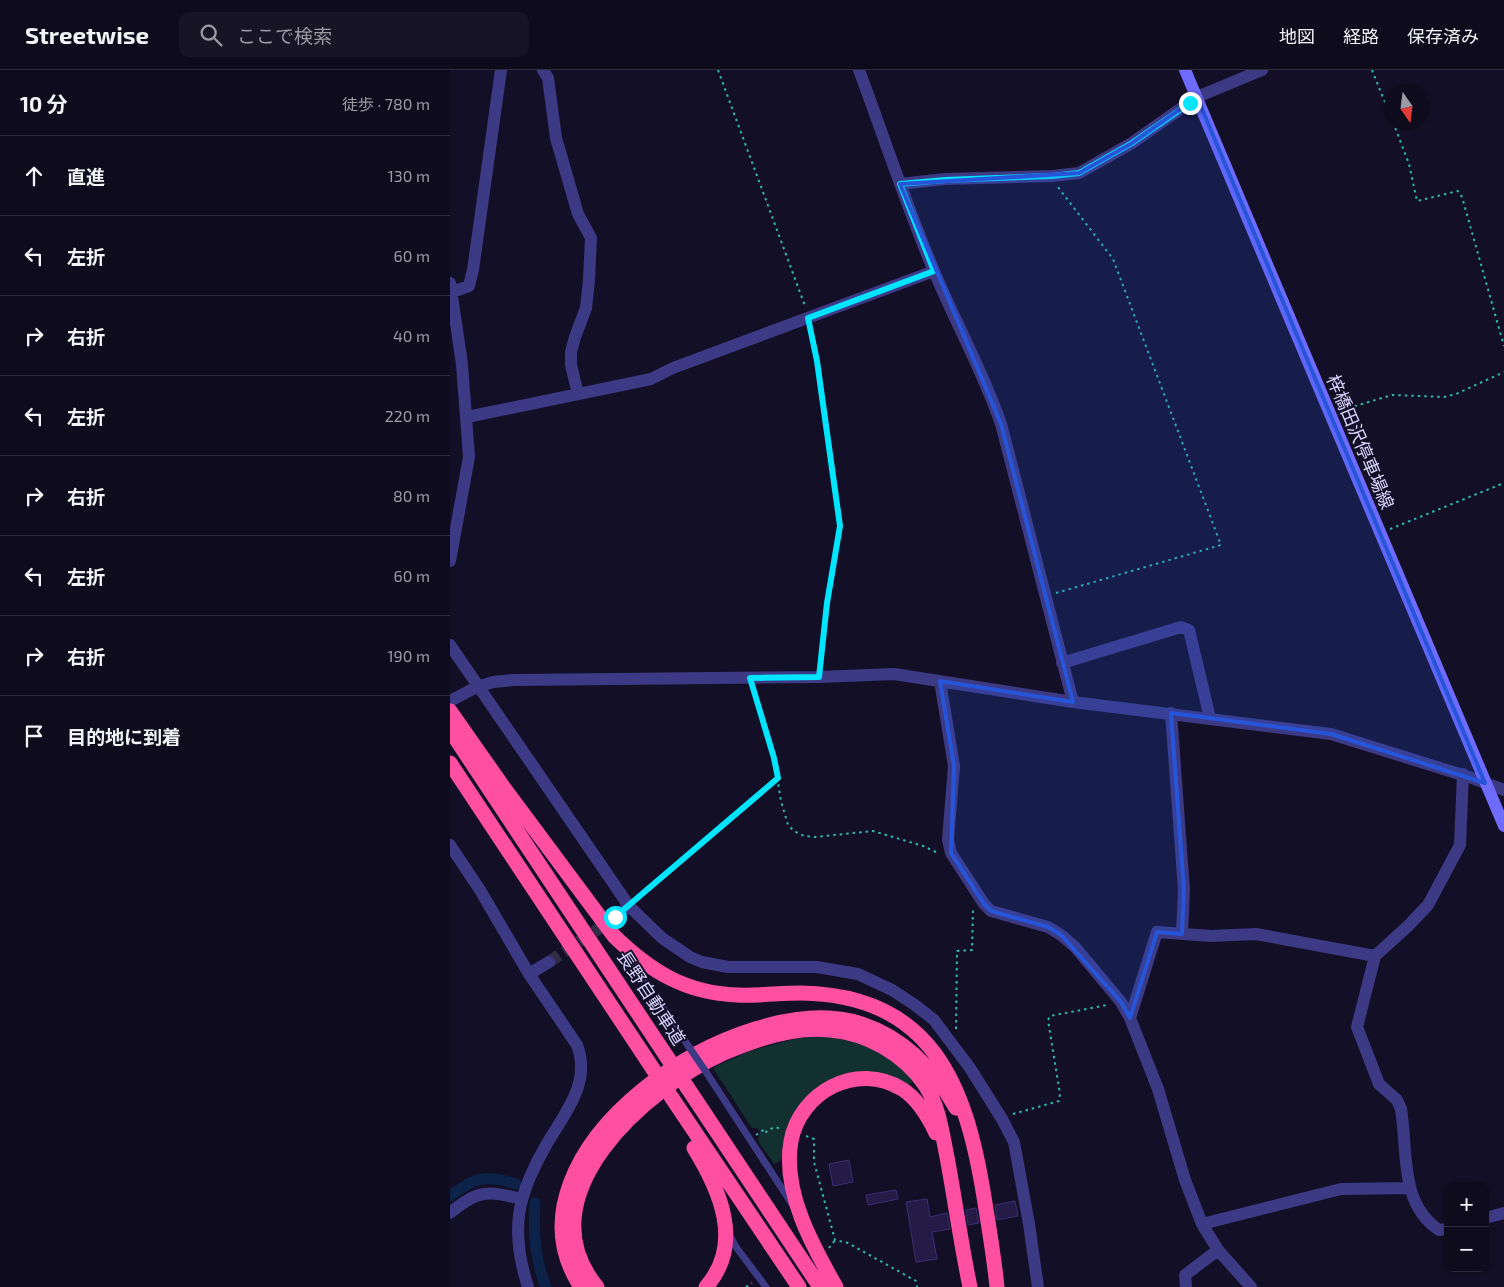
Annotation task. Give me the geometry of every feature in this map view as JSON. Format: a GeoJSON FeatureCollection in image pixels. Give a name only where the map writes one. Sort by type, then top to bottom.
{"type":"FeatureCollection","features":[{"type":"Feature","properties":{"kind":"highway"},"geometry":{"type":"LineString","coordinates":[[451,715],[589,904],[614,936],[643,962],[667,978],[702,990],[738,995],[798,993],[842,996],[868,1004],[900,1019],[927,1043],[944,1066],[959,1098],[974,1142],[979,1163],[997,1287]]}},
{"type":"Feature","properties":{"kind":"highway","name":"長野自動車道"},"geometry":{"type":"LineString","coordinates":[[451,715],[667,1057],[820,1287]]}},
{"type":"Feature","properties":{"kind":"highway","name":"長野自動車道"},"geometry":{"type":"LineString","coordinates":[[450,763],[575,951],[649,1072],[799,1287]]}},
{"type":"Feature","properties":{"kind":"highway"},"geometry":{"type":"LineString","coordinates":[[581,1287],[572,1271],[566,1250],[563,1218],[569,1188],[583,1158],[606,1126],[644,1088],[668,1070],[699,1052],[730,1038],[789,1020],[817,1017],[848,1021],[875,1029],[905,1046],[933,1075],[954,1104],[974,1142]]}},
{"type":"Feature","properties":{"kind":"highway"},"geometry":{"type":"LineString","coordinates":[[597,1287],[586,1271],[578,1250],[575,1223],[579,1197],[582,1184],[595,1160],[627,1121],[678,1079],[707,1062],[748,1044],[792,1032],[829,1030],[847,1032],[862,1037],[888,1050],[914,1072],[932,1098],[949,1167],[970,1287]]}},
{"type":"Feature","properties":{"kind":"highway"},"geometry":{"type":"LineString","coordinates":[[836,1287],[801,1216],[790,1166],[791,1141],[795,1128],[805,1108],[813,1098],[822,1091],[843,1081],[866,1078],[878,1080],[901,1089],[913,1098],[932,1123],[949,1167]]}},
{"type":"Feature","properties":{"kind":"highway"},"geometry":{"type":"LineString","coordinates":[[668,1100],[714,1183],[726,1229],[725,1250],[721,1264],[715,1276],[706,1287]]}},
{"type":"Feature","properties":{"kind":"main road","name":"梓橋田沢停車場線"},"geometry":{"type":"LineString","coordinates":[[1185,70],[1504,826]]}},
{"type":"Feature","properties":{"kind":"street"},"geometry":{"type":"LineString","coordinates":[[450,561],[469,457],[462,364],[451,287],[468,286],[473,270],[501,70]]}},
{"type":"Feature","properties":{"kind":"street"},"geometry":{"type":"LineString","coordinates":[[543,70],[548,78],[556,138],[578,214],[591,238],[586,308],[571,352],[571,365],[578,394]]}},
{"type":"Feature","properties":{"kind":"street"},"geometry":{"type":"LineString","coordinates":[[859,70],[934,271],[990,392],[1001,424],[1073,702]]}},
{"type":"Feature","properties":{"kind":"street"},"geometry":{"type":"LineString","coordinates":[[900,184],[1079,173],[1132,143],[1197,97],[1262,70]]}},
{"type":"Feature","properties":{"kind":"street"},"geometry":{"type":"LineString","coordinates":[[467,417],[651,379],[672,368],[934,271]]}},
{"type":"Feature","properties":{"kind":"street"},"geometry":{"type":"LineString","coordinates":[[1062,663],[1181,627],[1189,630],[1210,718]]}},
{"type":"Feature","properties":{"kind":"street"},"geometry":{"type":"LineString","coordinates":[[450,645],[629,906],[662,938],[690,957],[702,962],[728,966],[817,968],[858,974],[892,990],[934,1020],[952,1043],[1010,1134],[1017,1152],[1038,1287]]}},
{"type":"Feature","properties":{"kind":"street"},"geometry":{"type":"LineString","coordinates":[[451,715],[478,687],[492,682],[514,680],[819,677],[894,674],[1073,702],[1331,734],[1463,774],[1504,790]]}},
{"type":"Feature","properties":{"kind":"street"},"geometry":{"type":"LineString","coordinates":[[940,681],[954,766],[948,840],[951,853],[975,891],[991,911],[1048,927],[1061,935],[1075,947],[1121,1002],[1130,1018],[1158,1089],[1185,1180],[1202,1224],[1218,1250],[1251,1287]]}},
{"type":"Feature","properties":{"kind":"street"},"geometry":{"type":"LineString","coordinates":[[1171,713],[1184,890],[1182,934]]}},
{"type":"Feature","properties":{"kind":"street"},"geometry":{"type":"LineString","coordinates":[[1444,1229],[1439,1230],[1430,1224],[1415,1205],[1409,1188],[1401,1108],[1397,1100],[1379,1084],[1357,1027],[1375,956],[1428,905],[1460,845],[1463,774]]}},
{"type":"Feature","properties":{"kind":"street"},"geometry":{"type":"LineString","coordinates":[[450,845],[480,890],[529,974],[577,1045],[581,1056],[582,1067],[576,1096],[531,1173],[522,1199],[518,1219],[518,1241],[528,1287]]}},
{"type":"Feature","properties":{"kind":"street"},"geometry":{"type":"LineString","coordinates":[[615,917],[629,906]]}},
{"type":"Feature","properties":{"kind":"street"},"geometry":{"type":"LineString","coordinates":[[1130,1018],[1157,932],[1211,936],[1256,934],[1375,956]]}},
{"type":"Feature","properties":{"kind":"street"},"geometry":{"type":"LineString","coordinates":[[529,974],[549,962]]}},
{"type":"Feature","properties":{"kind":"street"},"geometry":{"type":"LineString","coordinates":[[1202,1224],[1341,1189],[1409,1188]]}},
{"type":"Feature","properties":{"kind":"street"},"geometry":{"type":"LineString","coordinates":[[450,1213],[465,1201],[480,1194],[491,1192],[522,1199]]}},
{"type":"Feature","properties":{"kind":"street"},"geometry":{"type":"LineString","coordinates":[[1489,1217],[1504,1213]]}},
{"type":"Feature","properties":{"kind":"street"},"geometry":{"type":"LineString","coordinates":[[1186,1287],[1185,1275],[1218,1250]]}},
{"type":"Feature","properties":{"kind":"lane"},"geometry":{"type":"LineString","coordinates":[[628,949],[635,966],[801,1216]]}},
{"type":"Feature","properties":{"kind":"lane"},"geometry":{"type":"LineString","coordinates":[[726,1229],[736,1247],[766,1287]]}},
{"type":"Feature","properties":{"kind":"path"},"geometry":{"type":"LineString","coordinates":[[718,70],[808,318],[817,361],[840,526],[827,603],[819,677]]}},
{"type":"Feature","properties":{"kind":"path"},"geometry":{"type":"LineString","coordinates":[[1372,70],[1384,101]]}},
{"type":"Feature","properties":{"kind":"path"},"geometry":{"type":"LineString","coordinates":[[1396,130],[1409,164],[1417,201],[1458,191],[1462,197],[1504,346]]}},
{"type":"Feature","properties":{"kind":"path"},"geometry":{"type":"LineString","coordinates":[[1045,596],[1221,544],[1113,259],[1057,186],[1052,176]]}},
{"type":"Feature","properties":{"kind":"path"},"geometry":{"type":"LineString","coordinates":[[1330,415],[1392,395],[1444,397],[1456,394],[1504,372]]}},
{"type":"Feature","properties":{"kind":"path"},"geometry":{"type":"LineString","coordinates":[[1379,532],[1504,483]]}},
{"type":"Feature","properties":{"kind":"path"},"geometry":{"type":"LineString","coordinates":[[750,678],[774,758],[781,801],[788,825],[794,831],[804,836],[815,837],[873,831],[923,846],[957,864]]}},
{"type":"Feature","properties":{"kind":"path"},"geometry":{"type":"LineString","coordinates":[[629,906],[778,778]]}},
{"type":"Feature","properties":{"kind":"path"},"geometry":{"type":"LineString","coordinates":[[952,1043],[956,1033],[957,951],[972,950],[975,891]]}},
{"type":"Feature","properties":{"kind":"path"},"geometry":{"type":"LineString","coordinates":[[1002,1119],[1059,1100],[1060,1094],[1048,1020],[1050,1016],[1121,1002]]}},
{"type":"Feature","properties":{"kind":"path"},"geometry":{"type":"LineString","coordinates":[[753,1137],[764,1129],[766,1132],[774,1127]]}},
{"type":"Feature","properties":{"kind":"path"},"geometry":{"type":"LineString","coordinates":[[801,1134],[814,1139],[814,1162],[835,1240]]}},
{"type":"Feature","properties":{"kind":"path"},"geometry":{"type":"LineString","coordinates":[[826,1251],[835,1240]]}},
{"type":"Feature","properties":{"kind":"path"},"geometry":{"type":"LineString","coordinates":[[835,1240],[848,1243],[916,1281],[917,1287]]}},
{"type":"Feature","properties":{"kind":"path"},"geometry":{"type":"LineString","coordinates":[[746,1287],[751,1283]]}},
{"type":"Feature","properties":{"kind":"highlighted area"},"geometry":{"type":"Polygon","coordinates":[[[1197,97],[1485,783],[1331,734],[1171,713],[1184,890],[1182,934],[1157,932],[1130,1018],[1121,1002],[1061,935],[1048,927],[991,911],[984,904],[951,853],[954,766],[940,681],[1073,702],[1001,424],[900,184],[1079,173],[1132,143],[1197,97]]]}},
{"type":"Feature","properties":{"kind":"green space"},"geometry":{"type":"Polygon","coordinates":[[[819,1035],[847,1039],[875,1049],[894,1060],[914,1080],[908,1086],[876,1072],[855,1074],[818,1088],[804,1099],[789,1124],[782,1146],[783,1156],[780,1161],[774,1164],[758,1141],[760,1131],[757,1128],[752,1128],[713,1068],[749,1051],[819,1035]]]}},
{"type":"Feature","properties":{"kind":"building"},"geometry":{"type":"Polygon","coordinates":[[[849,1160],[853,1182],[833,1186],[829,1164],[849,1160]]]}},
{"type":"Feature","properties":{"kind":"building"},"geometry":{"type":"Polygon","coordinates":[[[896,1190],[898,1199],[868,1205],[866,1195],[896,1190]]]}},
{"type":"Feature","properties":{"kind":"building"},"geometry":{"type":"Polygon","coordinates":[[[927,1199],[930,1217],[947,1213],[950,1229],[932,1232],[937,1259],[916,1262],[906,1202],[927,1199]]]}},
{"type":"Feature","properties":{"kind":"building"},"geometry":{"type":"Polygon","coordinates":[[[1015,1201],[1018,1216],[997,1220],[995,1205],[1015,1201]]]}},
{"type":"Feature","properties":{"kind":"building"},"geometry":{"type":"Polygon","coordinates":[[[976,1208],[979,1223],[968,1225],[966,1210],[976,1208]]]}},
{"type":"Feature","properties":{"kind":"waterway"},"geometry":{"type":"LineString","coordinates":[[450,1196],[466,1185],[481,1179],[496,1179],[516,1184]]}},
{"type":"Feature","properties":{"kind":"waterway"},"geometry":{"type":"LineString","coordinates":[[535,1203],[534,1225],[536,1246],[539,1267],[546,1287]]}},
{"type":"Feature","properties":{"kind":"tunnel"},"geometry":{"type":"LineString","coordinates":[[549,962],[613,919]]}},
{"type":"Feature","properties":{"kind":"route"},"geometry":{"type":"LineString","coordinates":[[615,917],[778,778],[774,758],[750,678],[819,677],[827,603],[840,526],[819,387],[817,361],[808,318],[934,271],[900,184],[913,181],[1052,176],[1079,173],[1132,143],[1190,103]]}}]}
